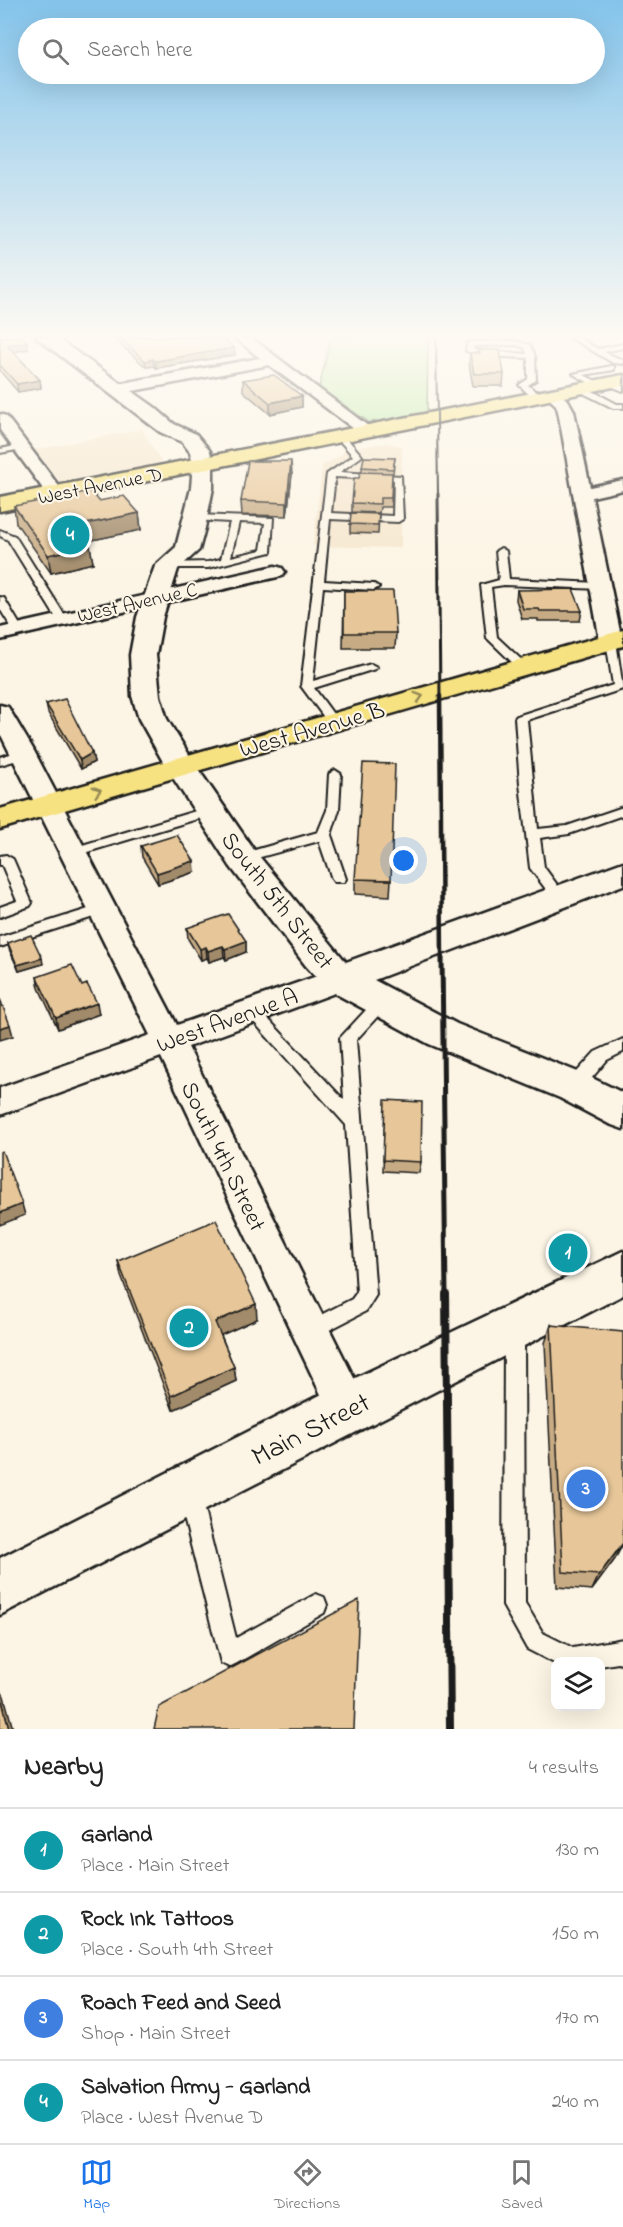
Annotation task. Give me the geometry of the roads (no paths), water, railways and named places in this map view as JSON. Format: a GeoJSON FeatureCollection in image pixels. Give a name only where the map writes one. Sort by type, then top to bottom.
{"type":"FeatureCollection","features":[{"type":"Feature","properties":{"kind":"main road","name":"West Avenue D"},"geometry":{"type":"LineString","coordinates":[[0,504],[56,493],[179,479],[203,464],[438,418]]}},
{"type":"Feature","properties":{"kind":"main road","name":"West Avenue B"},"geometry":{"type":"LineString","coordinates":[[0,819],[617,639]]}},
{"type":"Feature","properties":{"kind":"street"},"geometry":{"type":"LineString","coordinates":[[154,418],[167,428],[189,438],[200,451],[203,464]]}},
{"type":"Feature","properties":{"kind":"street"},"geometry":{"type":"LineString","coordinates":[[349,418],[368,432]]}},
{"type":"Feature","properties":{"kind":"street"},"geometry":{"type":"LineString","coordinates":[[567,418],[600,586],[617,639]]}},
{"type":"Feature","properties":{"kind":"street"},"geometry":{"type":"LineString","coordinates":[[0,419],[56,493]]}},
{"type":"Feature","properties":{"kind":"street"},"geometry":{"type":"LineString","coordinates":[[167,428],[179,479]]}},
{"type":"Feature","properties":{"kind":"street","name":"South 5th Street"},"geometry":{"type":"LineString","coordinates":[[203,464],[196,518],[187,550],[167,566],[150,617],[143,655],[146,696],[153,719],[209,811],[315,953],[340,979],[443,1034],[574,1087],[623,1112]]}},
{"type":"Feature","properties":{"kind":"street"},"geometry":{"type":"LineString","coordinates":[[581,494],[623,485]]}},
{"type":"Feature","properties":{"kind":"street","name":"South 5th Street"},"geometry":{"type":"LineString","coordinates":[[167,566],[163,551],[172,528]]}},
{"type":"Feature","properties":{"kind":"street","name":"West Avenue C"},"geometry":{"type":"LineString","coordinates":[[9,632],[275,572]]}},
{"type":"Feature","properties":{"kind":"street","name":"South 4th Street"},"geometry":{"type":"LineString","coordinates":[[1,716],[12,758],[49,805],[74,852],[348,1408]]}},
{"type":"Feature","properties":{"kind":"street","name":"West Avenue A"},"geometry":{"type":"LineString","coordinates":[[0,1102],[340,979],[623,873]]}},
{"type":"Feature","properties":{"kind":"street","name":"Main Street"},"geometry":{"type":"LineString","coordinates":[[0,1587],[348,1408],[623,1272]]}},
{"type":"Feature","properties":{"kind":"lane"},"geometry":{"type":"LineString","coordinates":[[333,722],[307,686],[331,474],[358,456],[341,437]]}},
{"type":"Feature","properties":{"kind":"lane"},"geometry":{"type":"LineString","coordinates":[[0,451],[20,447]]}},
{"type":"Feature","properties":{"kind":"lane"},"geometry":{"type":"LineString","coordinates":[[326,516],[398,519],[398,478],[331,474]]}},
{"type":"Feature","properties":{"kind":"lane"},"geometry":{"type":"LineString","coordinates":[[167,566],[208,565],[266,552],[270,520],[196,518]]}},
{"type":"Feature","properties":{"kind":"lane"},"geometry":{"type":"LineString","coordinates":[[225,561],[235,519]]}},
{"type":"Feature","properties":{"kind":"lane"},"geometry":{"type":"LineString","coordinates":[[0,533],[12,538],[62,619]]}},
{"type":"Feature","properties":{"kind":"lane"},"geometry":{"type":"LineString","coordinates":[[501,551],[504,582]]}},
{"type":"Feature","properties":{"kind":"lane"},"geometry":{"type":"LineString","coordinates":[[523,667],[492,638],[486,585],[504,582],[600,586]]}},
{"type":"Feature","properties":{"kind":"lane"},"geometry":{"type":"LineString","coordinates":[[318,584],[374,587]]}},
{"type":"Feature","properties":{"kind":"lane"},"geometry":{"type":"LineString","coordinates":[[0,600],[9,632]]}},
{"type":"Feature","properties":{"kind":"lane"},"geometry":{"type":"LineString","coordinates":[[559,897],[537,868],[521,717],[619,687],[617,639]]}},
{"type":"Feature","properties":{"kind":"lane"},"geometry":{"type":"LineString","coordinates":[[307,686],[371,667]]}},
{"type":"Feature","properties":{"kind":"lane"},"geometry":{"type":"LineString","coordinates":[[335,774],[333,810],[324,835],[339,879]]}},
{"type":"Feature","properties":{"kind":"lane"},"geometry":{"type":"LineString","coordinates":[[74,852],[209,811]]}},
{"type":"Feature","properties":{"kind":"lane"},"geometry":{"type":"LineString","coordinates":[[533,834],[569,830],[623,811]]}},
{"type":"Feature","properties":{"kind":"lane"},"geometry":{"type":"LineString","coordinates":[[242,858],[324,835]]}},
{"type":"Feature","properties":{"kind":"lane"},"geometry":{"type":"LineString","coordinates":[[0,861],[6,859],[25,903],[0,912]]}},
{"type":"Feature","properties":{"kind":"lane"},"geometry":{"type":"LineString","coordinates":[[0,942],[101,910]]}},
{"type":"Feature","properties":{"kind":"lane"},"geometry":{"type":"LineString","coordinates":[[310,1331],[359,1305],[367,1295],[348,1038],[382,1002]]}},
{"type":"Feature","properties":{"kind":"lane"},"geometry":{"type":"LineString","coordinates":[[252,1011],[355,1123]]}},
{"type":"Feature","properties":{"kind":"lane"},"geometry":{"type":"LineString","coordinates":[[574,1087],[601,1056],[623,1045]]}},
{"type":"Feature","properties":{"kind":"lane"},"geometry":{"type":"LineString","coordinates":[[514,1325],[514,1606],[535,1641],[572,1660],[622,1650],[623,1653]]}},
{"type":"Feature","properties":{"kind":"lane"},"geometry":{"type":"LineString","coordinates":[[188,1490],[229,1655],[316,1605]]}},
{"type":"Feature","properties":{"kind":"railway"},"geometry":{"type":"LineString","coordinates":[[437,418],[438,495]]}},
{"type":"Feature","properties":{"kind":"railway"},"geometry":{"type":"LineString","coordinates":[[438,494],[440,698]]}},
{"type":"Feature","properties":{"kind":"railway"},"geometry":{"type":"LineString","coordinates":[[440,696],[442,959]]}},
{"type":"Feature","properties":{"kind":"railway"},"geometry":{"type":"LineString","coordinates":[[442,957],[446,1296]]}},
{"type":"Feature","properties":{"kind":"railway"},"geometry":{"type":"LineString","coordinates":[[446,1294],[450,1729]]}},
{"type":"Feature","properties":{"kind":"place","name":"Salvation Army - Garland"},"geometry":{"type":"Point","coordinates":[70,535]}},
{"type":"Feature","properties":{"kind":"place","name":"Garland"},"geometry":{"type":"Point","coordinates":[568,1253]}},
{"type":"Feature","properties":{"kind":"place","name":"Rock Ink Tattoos"},"geometry":{"type":"Point","coordinates":[189,1328]}},
{"type":"Feature","properties":{"kind":"place","name":"Roach Feed and Seed"},"geometry":{"type":"Point","coordinates":[586,1489]}}]}
